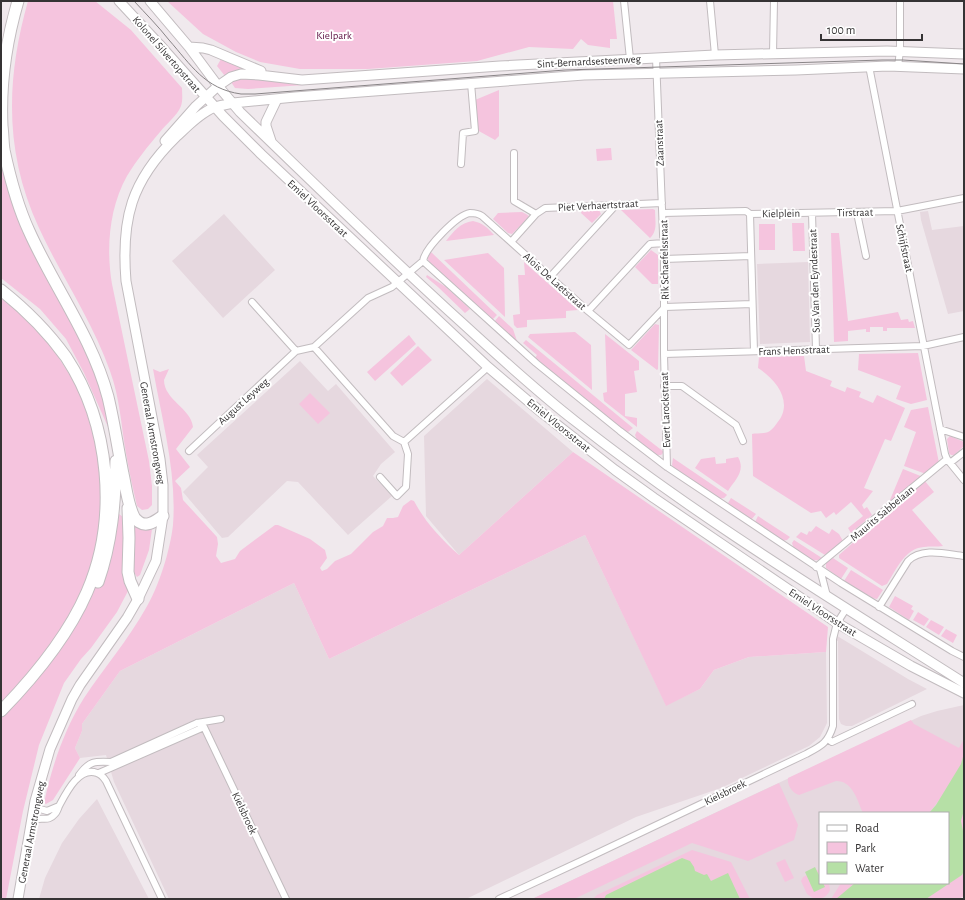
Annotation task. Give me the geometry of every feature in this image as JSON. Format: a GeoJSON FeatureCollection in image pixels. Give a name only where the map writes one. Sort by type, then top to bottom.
{"type":"FeatureCollection","features":[{"type":"Feature","properties":{"kind":"highway"},"geometry":{"type":"LineString","coordinates":[[1,40],[11,1]]}},
{"type":"Feature","properties":{"kind":"highway"},"geometry":{"type":"LineString","coordinates":[[18,1],[8,40],[2,86],[2,116],[5,156],[12,184],[29,232],[73,313],[101,374],[108,398],[131,511],[138,522],[143,524],[148,524],[163,516]]}},
{"type":"Feature","properties":{"kind":"highway"},"geometry":{"type":"LineString","coordinates":[[1,290],[15,301],[41,327],[56,344],[73,370],[90,405],[96,426],[102,449],[106,491],[102,542],[88,591],[78,612],[63,636],[14,698]]}},
{"type":"Feature","properties":{"kind":"highway"},"geometry":{"type":"LineString","coordinates":[[1,711],[32,683],[72,634],[94,595],[104,567],[114,516],[116,454],[111,413]]}},
{"type":"Feature","properties":{"kind":"highway"},"geometry":{"type":"LineString","coordinates":[[127,494],[129,516],[128,572],[130,581],[138,599]]}},
{"type":"Feature","properties":{"kind":"street","name":"Kolonel Silvertopstraat"},"geometry":{"type":"LineString","coordinates":[[119,1],[215,107]]}},
{"type":"Feature","properties":{"kind":"street","name":"Kolonel Silvertopstraat"},"geometry":{"type":"LineString","coordinates":[[150,1],[189,47],[218,86]]}},
{"type":"Feature","properties":{"kind":"street"},"geometry":{"type":"LineString","coordinates":[[624,1],[630,59]]}},
{"type":"Feature","properties":{"kind":"street"},"geometry":{"type":"LineString","coordinates":[[710,1],[715,56]]}},
{"type":"Feature","properties":{"kind":"street"},"geometry":{"type":"LineString","coordinates":[[774,1],[774,54]]}},
{"type":"Feature","properties":{"kind":"street"},"geometry":{"type":"LineString","coordinates":[[898,66],[900,51],[900,1]]}},
{"type":"Feature","properties":{"kind":"street"},"geometry":{"type":"LineString","coordinates":[[189,47],[211,50],[252,68],[280,77]]}},
{"type":"Feature","properties":{"kind":"street","name":"Sint-Bernardsesteenweg"},"geometry":{"type":"LineString","coordinates":[[206,98],[218,86],[231,77],[241,74],[313,80],[500,66],[630,59],[900,51],[964,54]]}},
{"type":"Feature","properties":{"kind":"street","name":"Zaanstraat"},"geometry":{"type":"LineString","coordinates":[[656,58],[663,213]]}},
{"type":"Feature","properties":{"kind":"street","name":"Sint-Bernardsesteenweg"},"geometry":{"type":"LineString","coordinates":[[232,103],[584,75],[796,70],[869,66],[964,69]]}},
{"type":"Feature","properties":{"kind":"street","name":"Schijfstraat"},"geometry":{"type":"LineString","coordinates":[[869,66],[922,334],[923,346],[940,429],[949,461]]}},
{"type":"Feature","properties":{"kind":"street"},"geometry":{"type":"LineString","coordinates":[[461,164],[463,133],[475,131],[471,84]]}},
{"type":"Feature","properties":{"kind":"street","name":"Emiel Vloorsstraat"},"geometry":{"type":"LineString","coordinates":[[218,86],[232,103],[271,142],[409,274],[505,362],[572,419],[610,449],[696,511],[846,609],[964,683]]}},
{"type":"Feature","properties":{"kind":"street","name":"Generaal Armstrongweg"},"geometry":{"type":"LineString","coordinates":[[18,899],[35,816],[35,801],[50,749],[72,699],[127,618],[156,561],[163,516],[163,485],[160,459],[126,281],[124,255],[127,220],[134,195],[139,184],[156,158],[164,142],[179,124],[206,98]]}},
{"type":"Feature","properties":{"kind":"street"},"geometry":{"type":"LineString","coordinates":[[271,142],[266,122],[277,99]]}},
{"type":"Feature","properties":{"kind":"street"},"geometry":{"type":"LineString","coordinates":[[215,107],[232,103]]}},
{"type":"Feature","properties":{"kind":"street","name":"Generaal Armstrongweg"},"geometry":{"type":"LineString","coordinates":[[156,158],[190,125],[203,114],[215,107]]}},
{"type":"Feature","properties":{"kind":"street","name":"Emiel Vloorsstraat"},"geometry":{"type":"LineString","coordinates":[[215,107],[261,154],[488,367],[541,412],[621,475],[838,623],[910,666],[964,693]]}},
{"type":"Feature","properties":{"kind":"street"},"geometry":{"type":"LineString","coordinates":[[514,153],[514,201],[536,214]]}},
{"type":"Feature","properties":{"kind":"street","name":"Tirstraat"},"geometry":{"type":"LineString","coordinates":[[812,213],[897,211],[964,198]]}},
{"type":"Feature","properties":{"kind":"street","name":"Piet Verhaertstraat"},"geometry":{"type":"LineString","coordinates":[[511,242],[536,214],[545,208],[615,206],[624,204],[662,202]]}},
{"type":"Feature","properties":{"kind":"street"},"geometry":{"type":"LineString","coordinates":[[550,277],[615,206]]}},
{"type":"Feature","properties":{"kind":"street","name":"Kielplein"},"geometry":{"type":"LineString","coordinates":[[663,213],[746,210],[750,214],[812,213]]}},
{"type":"Feature","properties":{"kind":"street","name":"Aloïs De Laetstraat"},"geometry":{"type":"LineString","coordinates":[[423,261],[424,255],[429,248],[456,220],[471,213],[482,216],[588,311],[629,345]]}},
{"type":"Feature","properties":{"kind":"street","name":"Rik Schaefelsstraat"},"geometry":{"type":"LineString","coordinates":[[663,213],[665,307],[664,354]]}},
{"type":"Feature","properties":{"kind":"street","name":"Sus Van den Eyndestraat"},"geometry":{"type":"LineString","coordinates":[[812,213],[816,349]]}},
{"type":"Feature","properties":{"kind":"street"},"geometry":{"type":"LineString","coordinates":[[857,213],[866,256]]}},
{"type":"Feature","properties":{"kind":"street"},"geometry":{"type":"LineString","coordinates":[[750,214],[754,351]]}},
{"type":"Feature","properties":{"kind":"street"},"geometry":{"type":"LineString","coordinates":[[588,311],[650,244],[664,243]]}},
{"type":"Feature","properties":{"kind":"street"},"geometry":{"type":"LineString","coordinates":[[664,259],[751,256]]}},
{"type":"Feature","properties":{"kind":"street"},"geometry":{"type":"LineString","coordinates":[[252,302],[296,351],[314,347],[368,298],[384,292],[409,274],[423,261],[536,363],[667,467],[879,607],[963,654]]}},
{"type":"Feature","properties":{"kind":"street"},"geometry":{"type":"LineString","coordinates":[[665,307],[752,304]]}},
{"type":"Feature","properties":{"kind":"street","name":"Rik Schaefelsstraat"},"geometry":{"type":"LineString","coordinates":[[629,345],[665,307]]}},
{"type":"Feature","properties":{"kind":"street","name":"Frans Hensstraat"},"geometry":{"type":"LineString","coordinates":[[664,354],[923,346],[964,337]]}},
{"type":"Feature","properties":{"kind":"street"},"geometry":{"type":"LineString","coordinates":[[314,347],[393,436],[404,442],[408,454],[406,486],[397,496],[380,477]]}},
{"type":"Feature","properties":{"kind":"street","name":"August Leyweg"},"geometry":{"type":"LineString","coordinates":[[189,451],[296,351]]}},
{"type":"Feature","properties":{"kind":"street","name":"Evert Larockstraat"},"geometry":{"type":"LineString","coordinates":[[664,354],[667,467]]}},
{"type":"Feature","properties":{"kind":"street"},"geometry":{"type":"LineString","coordinates":[[404,442],[488,367]]}},
{"type":"Feature","properties":{"kind":"street"},"geometry":{"type":"LineString","coordinates":[[664,386],[682,386],[736,426],[743,440]]}},
{"type":"Feature","properties":{"kind":"street"},"geometry":{"type":"LineString","coordinates":[[940,429],[964,437]]}},
{"type":"Feature","properties":{"kind":"street","name":"Maurits Sabbelaan"},"geometry":{"type":"LineString","coordinates":[[818,568],[949,461],[964,452]]}},
{"type":"Feature","properties":{"kind":"street"},"geometry":{"type":"LineString","coordinates":[[949,461],[964,480]]}},
{"type":"Feature","properties":{"kind":"street"},"geometry":{"type":"LineString","coordinates":[[879,607],[912,557],[926,552],[964,556]]}},
{"type":"Feature","properties":{"kind":"street","name":"Emiel Vloorsstraat"},"geometry":{"type":"LineString","coordinates":[[818,568],[827,596]]}},
{"type":"Feature","properties":{"kind":"street"},"geometry":{"type":"LineString","coordinates":[[846,609],[838,623],[833,639],[833,726],[828,739],[832,742],[912,704]]}},
{"type":"Feature","properties":{"kind":"street"},"geometry":{"type":"LineString","coordinates":[[35,816],[45,820],[56,814],[59,806],[86,766],[98,761],[111,762],[197,723],[221,719]]}},
{"type":"Feature","properties":{"kind":"street"},"geometry":{"type":"LineString","coordinates":[[197,723],[204,727]]}},
{"type":"Feature","properties":{"kind":"street"},"geometry":{"type":"LineString","coordinates":[[75,781],[82,774],[87,772],[99,774],[204,727]]}},
{"type":"Feature","properties":{"kind":"street","name":"Kielsbroek"},"geometry":{"type":"LineString","coordinates":[[204,727],[286,899]]}},
{"type":"Feature","properties":{"kind":"street","name":"Kielsbroek"},"geometry":{"type":"LineString","coordinates":[[499,899],[581,862],[806,754],[823,744],[828,739]]}},
{"type":"Feature","properties":{"kind":"street"},"geometry":{"type":"LineString","coordinates":[[98,761],[99,774],[106,781],[162,899]]}},
{"type":"Feature","properties":{"kind":"street"},"geometry":{"type":"LineString","coordinates":[[35,816],[59,806]]}},
{"type":"Feature","properties":{"kind":"shaded area"},"geometry":{"type":"Polygon","coordinates":[[[928,211],[932,230],[964,226],[964,311],[948,314],[921,220],[920,212],[928,211]]]}},
{"type":"Feature","properties":{"kind":"shaded area"},"geometry":{"type":"Polygon","coordinates":[[[224,214],[275,270],[223,318],[172,261],[224,214]]]}},
{"type":"Feature","properties":{"kind":"shaded area"},"geometry":{"type":"Polygon","coordinates":[[[808,262],[810,342],[760,344],[757,264],[808,262]]]}},
{"type":"Feature","properties":{"kind":"shaded area"},"geometry":{"type":"Polygon","coordinates":[[[300,361],[328,391],[336,384],[395,452],[381,464],[373,476],[392,496],[348,535],[298,482],[287,481],[228,537],[222,538],[183,492],[208,467],[197,455],[300,361]]]}},
{"type":"Feature","properties":{"kind":"shaded area"},"geometry":{"type":"Polygon","coordinates":[[[487,379],[573,452],[459,555],[426,516],[424,436],[487,379]]]}},
{"type":"Feature","properties":{"kind":"shaded area"},"geometry":{"type":"Polygon","coordinates":[[[585,535],[666,705],[700,689],[714,670],[749,657],[826,652],[827,723],[820,737],[809,746],[721,788],[636,817],[466,899],[169,899],[114,782],[106,755],[80,758],[75,748],[82,731],[82,724],[120,671],[294,583],[329,659],[585,535]]]}},
{"type":"Feature","properties":{"kind":"shaded area"},"geometry":{"type":"Polygon","coordinates":[[[834,634],[927,689],[852,726],[841,724],[839,719],[838,641],[833,639],[834,634]]]}},
{"type":"Feature","properties":{"kind":"shaded area"},"geometry":{"type":"Polygon","coordinates":[[[964,705],[964,887],[946,899],[532,899],[921,716],[964,705]]]}},
{"type":"Feature","properties":{"kind":"shaded area"},"geometry":{"type":"Polygon","coordinates":[[[97,799],[149,899],[39,899],[45,878],[62,843],[79,819],[97,799]]]}},
{"type":"Feature","properties":{"kind":"green space"},"geometry":{"type":"Polygon","coordinates":[[[28,1],[95,1],[131,30],[182,88],[182,102],[179,110],[138,159],[127,176],[116,201],[110,229],[109,257],[112,284],[149,461],[152,486],[152,505],[148,509],[142,510],[137,506],[127,460],[118,401],[103,352],[39,228],[19,172],[14,144],[12,116],[13,87],[21,30],[28,1]]]}},
{"type":"Feature","properties":{"kind":"green space","name":"Kielpark"},"geometry":{"type":"Polygon","coordinates":[[[167,1],[613,1],[617,39],[610,39],[610,48],[588,45],[581,39],[573,49],[529,47],[477,61],[368,69],[300,69],[260,62],[236,52],[203,34],[167,1]]]}},
{"type":"Feature","properties":{"kind":"green space"},"geometry":{"type":"Polygon","coordinates":[[[221,59],[241,67],[240,71],[225,76],[217,66],[221,59]]]}},
{"type":"Feature","properties":{"kind":"green space"},"geometry":{"type":"Polygon","coordinates":[[[242,78],[304,82],[304,85],[248,89],[235,88],[231,82],[242,78]]]}},
{"type":"Feature","properties":{"kind":"green space"},"geometry":{"type":"Polygon","coordinates":[[[499,90],[499,136],[495,140],[477,130],[475,100],[499,90]]]}},
{"type":"Feature","properties":{"kind":"green space"},"geometry":{"type":"Polygon","coordinates":[[[611,148],[612,160],[597,161],[596,149],[611,148]]]}},
{"type":"Feature","properties":{"kind":"green space"},"geometry":{"type":"Polygon","coordinates":[[[1,152],[18,213],[95,369],[112,436],[84,373],[66,339],[40,309],[1,278],[1,152]]]}},
{"type":"Feature","properties":{"kind":"green space"},"geometry":{"type":"Polygon","coordinates":[[[582,210],[599,210],[601,214],[592,223],[581,213],[582,210]]]}},
{"type":"Feature","properties":{"kind":"green space"},"geometry":{"type":"Polygon","coordinates":[[[621,210],[655,210],[656,225],[653,235],[650,238],[621,210]]]}},
{"type":"Feature","properties":{"kind":"green space"},"geometry":{"type":"Polygon","coordinates":[[[522,212],[529,216],[512,234],[508,233],[493,219],[498,213],[522,212]]]}},
{"type":"Feature","properties":{"kind":"green space"},"geometry":{"type":"Polygon","coordinates":[[[473,221],[485,226],[494,235],[446,241],[461,226],[473,221]]]}},
{"type":"Feature","properties":{"kind":"green space"},"geometry":{"type":"Polygon","coordinates":[[[792,223],[804,223],[805,251],[793,251],[792,223]]]}},
{"type":"Feature","properties":{"kind":"green space"},"geometry":{"type":"Polygon","coordinates":[[[759,224],[775,224],[775,250],[759,250],[759,224]]]}},
{"type":"Feature","properties":{"kind":"green space"},"geometry":{"type":"Polygon","coordinates":[[[831,233],[839,233],[848,321],[898,312],[901,320],[908,319],[909,322],[913,321],[915,328],[887,328],[887,331],[883,331],[883,327],[870,327],[870,332],[866,332],[866,329],[848,331],[848,341],[834,342],[831,233]]]}},
{"type":"Feature","properties":{"kind":"green space"},"geometry":{"type":"Polygon","coordinates":[[[651,250],[658,255],[658,284],[652,284],[635,267],[651,250]]]}},
{"type":"Feature","properties":{"kind":"green space"},"geometry":{"type":"Polygon","coordinates":[[[431,252],[497,315],[492,320],[429,262],[428,257],[431,252]]]}},
{"type":"Feature","properties":{"kind":"green space"},"geometry":{"type":"Polygon","coordinates":[[[488,253],[504,268],[505,317],[444,260],[488,253]]]}},
{"type":"Feature","properties":{"kind":"green space"},"geometry":{"type":"Polygon","coordinates":[[[524,262],[578,310],[566,311],[566,318],[527,320],[527,327],[517,328],[514,325],[513,315],[520,314],[518,275],[525,275],[524,262]]]}},
{"type":"Feature","properties":{"kind":"green space"},"geometry":{"type":"Polygon","coordinates":[[[427,275],[446,287],[470,309],[465,313],[426,277],[427,275]]]}},
{"type":"Feature","properties":{"kind":"green space"},"geometry":{"type":"Polygon","coordinates":[[[1,296],[25,314],[55,352],[80,391],[98,441],[102,500],[124,518],[122,572],[128,591],[117,612],[64,683],[39,745],[23,811],[6,899],[1,899],[1,296]]]}},
{"type":"Feature","properties":{"kind":"green space"},"geometry":{"type":"Polygon","coordinates":[[[499,316],[513,329],[518,344],[494,322],[499,316]]]}},
{"type":"Feature","properties":{"kind":"green space"},"geometry":{"type":"Polygon","coordinates":[[[655,324],[659,325],[657,370],[631,350],[655,324]]]}},
{"type":"Feature","properties":{"kind":"green space"},"geometry":{"type":"Polygon","coordinates":[[[575,332],[591,345],[592,390],[528,337],[530,334],[575,332]]]}},
{"type":"Feature","properties":{"kind":"green space"},"geometry":{"type":"Polygon","coordinates":[[[605,334],[639,361],[639,370],[634,371],[637,392],[625,394],[625,416],[637,418],[637,427],[604,401],[603,393],[607,392],[605,334]]]}},
{"type":"Feature","properties":{"kind":"green space"},"geometry":{"type":"Polygon","coordinates":[[[409,335],[416,344],[375,381],[367,372],[409,335]]]}},
{"type":"Feature","properties":{"kind":"green space"},"geometry":{"type":"Polygon","coordinates":[[[526,340],[633,428],[628,432],[623,430],[535,358],[537,355],[523,343],[526,340]]]}},
{"type":"Feature","properties":{"kind":"green space"},"geometry":{"type":"Polygon","coordinates":[[[418,346],[432,360],[402,386],[390,373],[418,346]]]}},
{"type":"Feature","properties":{"kind":"green space"},"geometry":{"type":"Polygon","coordinates":[[[918,353],[927,400],[911,404],[896,399],[901,386],[858,370],[859,354],[918,353]]]}},
{"type":"Feature","properties":{"kind":"green space"},"geometry":{"type":"Polygon","coordinates":[[[804,356],[806,371],[832,381],[830,386],[845,392],[847,387],[861,392],[859,397],[873,403],[877,395],[905,408],[891,441],[885,439],[864,488],[873,491],[862,505],[864,509],[867,507],[872,515],[851,533],[848,528],[863,516],[851,502],[836,515],[834,512],[826,518],[821,511],[811,513],[753,476],[752,434],[770,431],[782,415],[784,408],[781,392],[777,385],[758,368],[759,357],[804,356]]]}},
{"type":"Feature","properties":{"kind":"green space"},"geometry":{"type":"Polygon","coordinates":[[[153,369],[160,372],[169,369],[164,380],[165,387],[173,399],[188,414],[191,420],[193,427],[176,449],[190,467],[175,481],[181,488],[183,500],[217,537],[218,544],[216,556],[221,563],[235,559],[240,551],[275,525],[278,525],[310,539],[325,550],[327,558],[320,568],[322,571],[327,569],[335,561],[351,554],[373,532],[383,526],[387,518],[398,517],[403,506],[411,500],[414,501],[434,530],[459,555],[573,452],[828,627],[826,652],[749,657],[714,670],[700,689],[666,706],[585,535],[329,659],[294,583],[120,671],[82,724],[82,731],[75,748],[80,758],[53,800],[46,804],[44,803],[51,775],[70,723],[84,698],[132,631],[146,608],[159,579],[169,546],[173,525],[173,486],[168,447],[153,369]]]}},
{"type":"Feature","properties":{"kind":"green space"},"geometry":{"type":"Polygon","coordinates":[[[310,393],[330,413],[318,424],[299,404],[310,393]]]}},
{"type":"Feature","properties":{"kind":"green space"},"geometry":{"type":"Polygon","coordinates":[[[928,407],[939,463],[926,474],[904,466],[916,432],[904,427],[911,410],[928,407]]]}},
{"type":"Feature","properties":{"kind":"green space"},"geometry":{"type":"Polygon","coordinates":[[[637,431],[664,452],[661,455],[657,455],[637,440],[635,435],[637,431]]]}},
{"type":"Feature","properties":{"kind":"green space"},"geometry":{"type":"Polygon","coordinates":[[[950,436],[964,442],[964,446],[954,455],[949,453],[947,439],[950,436]]]}},
{"type":"Feature","properties":{"kind":"green space"},"geometry":{"type":"Polygon","coordinates":[[[715,457],[716,464],[726,463],[726,459],[738,457],[740,462],[741,467],[739,475],[728,491],[695,468],[701,459],[715,457]]]}},
{"type":"Feature","properties":{"kind":"green space"},"geometry":{"type":"Polygon","coordinates":[[[673,458],[727,495],[724,498],[718,499],[674,468],[672,465],[673,458]]]}},
{"type":"Feature","properties":{"kind":"green space"},"geometry":{"type":"Polygon","coordinates":[[[903,469],[923,477],[887,507],[903,469]]]}},
{"type":"Feature","properties":{"kind":"green space"},"geometry":{"type":"Polygon","coordinates":[[[924,480],[934,492],[912,510],[943,546],[917,548],[911,551],[898,566],[887,584],[882,586],[839,558],[839,555],[924,480]]]}},
{"type":"Feature","properties":{"kind":"green space"},"geometry":{"type":"Polygon","coordinates":[[[731,498],[756,514],[751,520],[729,505],[728,503],[731,498]]]}},
{"type":"Feature","properties":{"kind":"green space"},"geometry":{"type":"Polygon","coordinates":[[[758,516],[790,537],[787,540],[782,541],[755,522],[758,516]]]}},
{"type":"Feature","properties":{"kind":"green space"},"geometry":{"type":"Polygon","coordinates":[[[134,526],[147,530],[152,529],[149,550],[140,575],[137,577],[133,571],[135,553],[134,526]]]}},
{"type":"Feature","properties":{"kind":"green space"},"geometry":{"type":"Polygon","coordinates":[[[816,526],[829,534],[832,529],[839,534],[843,541],[825,555],[796,537],[801,532],[807,535],[809,531],[811,532],[816,526]]]}},
{"type":"Feature","properties":{"kind":"green space"},"geometry":{"type":"Polygon","coordinates":[[[794,540],[822,558],[819,560],[811,560],[804,556],[794,549],[792,543],[794,540]]]}},
{"type":"Feature","properties":{"kind":"green space"},"geometry":{"type":"Polygon","coordinates":[[[833,558],[848,568],[841,579],[826,568],[826,563],[833,558]]]}},
{"type":"Feature","properties":{"kind":"green space"},"geometry":{"type":"Polygon","coordinates":[[[851,570],[883,590],[877,599],[871,598],[844,581],[851,570]]]}},
{"type":"Feature","properties":{"kind":"green space"},"geometry":{"type":"Polygon","coordinates":[[[895,596],[913,606],[911,609],[914,611],[909,620],[889,607],[895,596]]]}},
{"type":"Feature","properties":{"kind":"green space"},"geometry":{"type":"Polygon","coordinates":[[[918,612],[929,619],[924,626],[913,620],[918,612]]]}},
{"type":"Feature","properties":{"kind":"green space"},"geometry":{"type":"Polygon","coordinates":[[[931,620],[944,627],[939,635],[926,627],[931,620]]]}},
{"type":"Feature","properties":{"kind":"green space"},"geometry":{"type":"Polygon","coordinates":[[[946,629],[957,635],[953,643],[941,636],[946,629]]]}},
{"type":"Feature","properties":{"kind":"green space"},"geometry":{"type":"Polygon","coordinates":[[[911,720],[914,724],[959,748],[964,739],[964,768],[930,812],[863,812],[854,792],[847,784],[836,781],[799,795],[790,788],[788,778],[911,720]]]}},
{"type":"Feature","properties":{"kind":"green space"},"geometry":{"type":"Polygon","coordinates":[[[779,783],[798,825],[794,840],[748,861],[692,843],[574,899],[532,899],[779,783]]]}},
{"type":"Feature","properties":{"kind":"green space"},"geometry":{"type":"Polygon","coordinates":[[[964,798],[964,896],[959,899],[917,899],[946,884],[949,884],[957,827],[964,798]]]}},
{"type":"Feature","properties":{"kind":"green space"},"geometry":{"type":"Polygon","coordinates":[[[692,850],[731,862],[750,899],[593,899],[597,895],[692,850]]]}},
{"type":"Feature","properties":{"kind":"green space"},"geometry":{"type":"Polygon","coordinates":[[[785,859],[794,878],[785,882],[776,863],[785,859]]]}},
{"type":"Feature","properties":{"kind":"green space"},"geometry":{"type":"Polygon","coordinates":[[[819,869],[819,884],[829,884],[830,890],[824,897],[814,899],[807,894],[801,881],[803,877],[819,869]]]}},
{"type":"Feature","properties":{"kind":"green space"},"geometry":{"type":"Polygon","coordinates":[[[840,884],[877,884],[860,899],[831,899],[840,884]]]}},
{"type":"Feature","properties":{"kind":"water"},"geometry":{"type":"Polygon","coordinates":[[[964,753],[964,810],[961,821],[964,836],[964,871],[962,875],[949,884],[949,812],[930,812],[936,805],[961,764],[964,753]]]}},
{"type":"Feature","properties":{"kind":"water"},"geometry":{"type":"Polygon","coordinates":[[[682,858],[690,861],[695,871],[704,875],[707,874],[711,881],[728,873],[740,899],[604,899],[606,895],[682,858]]]}},
{"type":"Feature","properties":{"kind":"water"},"geometry":{"type":"Polygon","coordinates":[[[815,867],[819,875],[819,884],[824,884],[825,887],[814,892],[805,872],[815,867]]]}},
{"type":"Feature","properties":{"kind":"water"},"geometry":{"type":"Polygon","coordinates":[[[854,884],[948,884],[926,899],[836,899],[854,884]]]}},
{"type":"Feature","properties":{"kind":"tram line"},"geometry":{"type":"LineString","coordinates":[[134,1],[192,67],[208,81],[228,91],[241,94],[565,70],[882,60],[964,64]]}}]}
